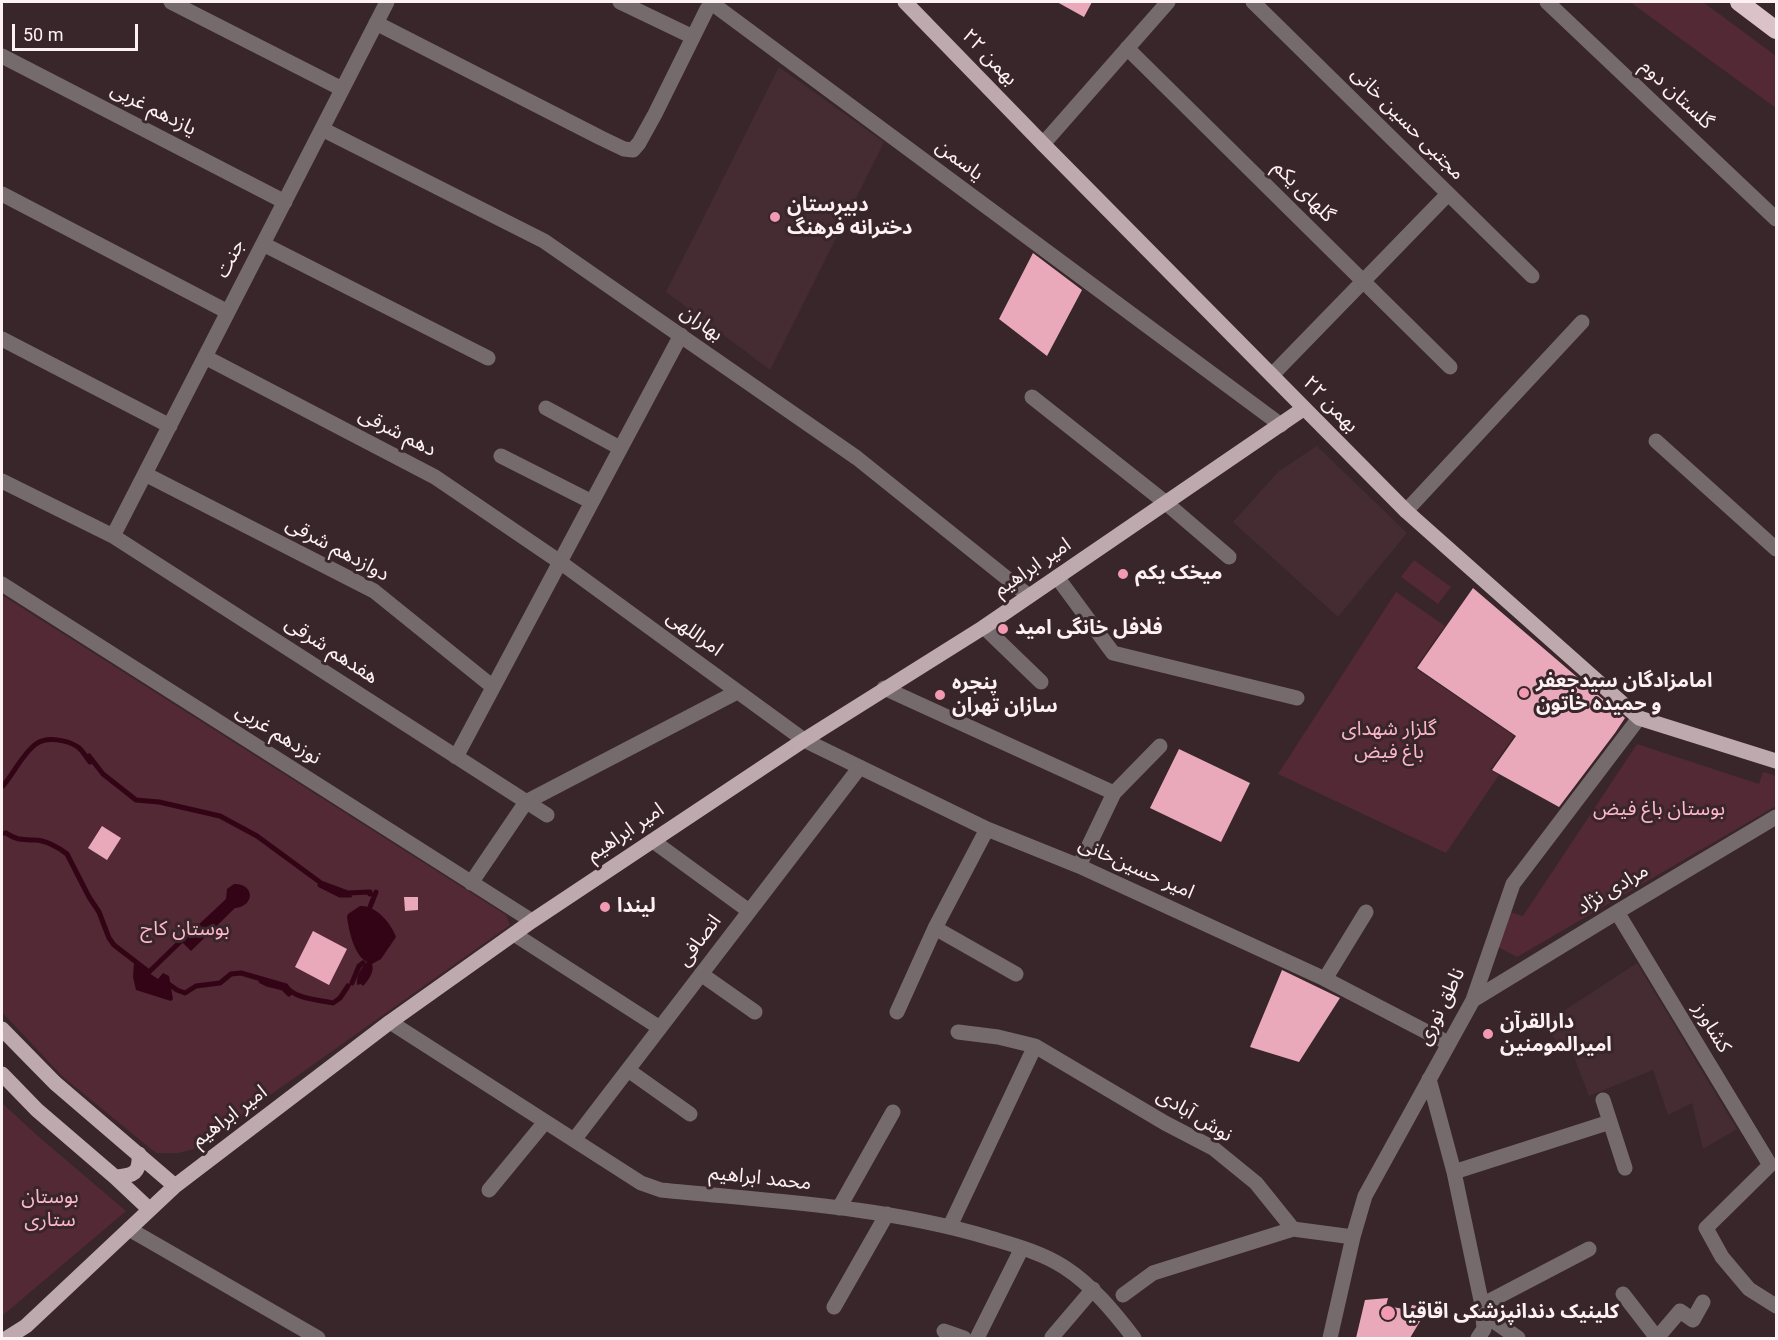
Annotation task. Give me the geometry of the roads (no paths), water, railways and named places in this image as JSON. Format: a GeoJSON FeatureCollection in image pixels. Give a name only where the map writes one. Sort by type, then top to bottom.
{"type":"FeatureCollection","features":[{"type":"Feature","properties":{"kind":"highway"},"geometry":{"type":"LineString","coordinates":[[1738,2],[1776,30]]}},
{"type":"Feature","properties":{"kind":"main road","name":"۲۲ بهمن"},"geometry":{"type":"LineString","coordinates":[[905,2],[1303,409],[1406,511],[1639,718],[1776,761]]}},
{"type":"Feature","properties":{"kind":"main road","name":"امیر ابراهیم"},"geometry":{"type":"LineString","coordinates":[[7,1338],[26,1326],[175,1186],[390,1022],[532,921],[804,740],[984,627],[1303,409]]}},
{"type":"Feature","properties":{"kind":"main road"},"geometry":{"type":"LineString","coordinates":[[2,1029],[55,1083],[175,1186]]}},
{"type":"Feature","properties":{"kind":"main road"},"geometry":{"type":"LineString","coordinates":[[2,1074],[37,1110],[149,1209]]}},
{"type":"Feature","properties":{"kind":"main road"},"geometry":{"type":"LineString","coordinates":[[115,1177],[126,1177],[135,1173],[139,1165],[139,1154]]}},
{"type":"Feature","properties":{"kind":"street"},"geometry":{"type":"LineString","coordinates":[[171,2],[342,89]]}},
{"type":"Feature","properties":{"kind":"street","name":"جنت"},"geometry":{"type":"LineString","coordinates":[[113,536],[387,2]]}},
{"type":"Feature","properties":{"kind":"street"},"geometry":{"type":"LineString","coordinates":[[620,2],[693,38]]}},
{"type":"Feature","properties":{"kind":"street"},"geometry":{"type":"LineString","coordinates":[[1043,144],[1168,2]]}},
{"type":"Feature","properties":{"kind":"street","name":"مجتبی حسین خانی"},"geometry":{"type":"LineString","coordinates":[[1253,2],[1532,276]]}},
{"type":"Feature","properties":{"kind":"street","name":"گلستان دوم"},"geometry":{"type":"LineString","coordinates":[[1547,2],[1776,219]]}},
{"type":"Feature","properties":{"kind":"street","name":"یاسمن"},"geometry":{"type":"LineString","coordinates":[[376,23],[601,138],[624,149],[633,150],[655,114],[707,9],[711,6],[717,8],[1281,425]]}},
{"type":"Feature","properties":{"kind":"street","name":"گلهای یکم"},"geometry":{"type":"LineString","coordinates":[[1127,48],[1450,367]]}},
{"type":"Feature","properties":{"kind":"street","name":"یازدهم غربی"},"geometry":{"type":"LineString","coordinates":[[2,56],[285,201]]}},
{"type":"Feature","properties":{"kind":"street","name":"بهاران"},"geometry":{"type":"LineString","coordinates":[[321,129],[544,241],[857,458],[1029,596]]}},
{"type":"Feature","properties":{"kind":"street"},"geometry":{"type":"LineString","coordinates":[[2,194],[228,312]]}},
{"type":"Feature","properties":{"kind":"street"},"geometry":{"type":"LineString","coordinates":[[1272,375],[1448,194]]}},
{"type":"Feature","properties":{"kind":"street"},"geometry":{"type":"LineString","coordinates":[[263,244],[488,358]]}},
{"type":"Feature","properties":{"kind":"street"},"geometry":{"type":"LineString","coordinates":[[1406,511],[1582,322]]}},
{"type":"Feature","properties":{"kind":"street"},"geometry":{"type":"LineString","coordinates":[[456,757],[681,335]]}},
{"type":"Feature","properties":{"kind":"street"},"geometry":{"type":"LineString","coordinates":[[2,339],[170,426]]}},
{"type":"Feature","properties":{"kind":"street","name":"دهم شرقی"},"geometry":{"type":"LineString","coordinates":[[205,357],[435,477],[560,562]]}},
{"type":"Feature","properties":{"kind":"street"},"geometry":{"type":"LineString","coordinates":[[1032,397],[1166,503],[1229,557]]}},
{"type":"Feature","properties":{"kind":"street"},"geometry":{"type":"LineString","coordinates":[[546,408],[621,448]]}},
{"type":"Feature","properties":{"kind":"street"},"geometry":{"type":"LineString","coordinates":[[1656,441],[1776,549]]}},
{"type":"Feature","properties":{"kind":"street"},"geometry":{"type":"LineString","coordinates":[[501,456],[592,502]]}},
{"type":"Feature","properties":{"kind":"street","name":"دوازدهم شرقی"},"geometry":{"type":"LineString","coordinates":[[145,474],[374,591],[493,687]]}},
{"type":"Feature","properties":{"kind":"street","name":"هفدهم شرقی"},"geometry":{"type":"LineString","coordinates":[[2,481],[113,536],[547,815]]}},
{"type":"Feature","properties":{"kind":"street","name":"امراللهی"},"geometry":{"type":"LineString","coordinates":[[560,562],[804,740]]}},
{"type":"Feature","properties":{"kind":"street"},"geometry":{"type":"LineString","coordinates":[[1057,577],[1113,653],[1297,698]]}},
{"type":"Feature","properties":{"kind":"street","name":"نوزدهم غربی"},"geometry":{"type":"LineString","coordinates":[[2,584],[532,921]]}},
{"type":"Feature","properties":{"kind":"street"},"geometry":{"type":"LineString","coordinates":[[984,627],[1041,682]]}},
{"type":"Feature","properties":{"kind":"street"},"geometry":{"type":"LineString","coordinates":[[884,688],[1114,793]]}},
{"type":"Feature","properties":{"kind":"street"},"geometry":{"type":"LineString","coordinates":[[471,883],[526,802],[737,692]]}},
{"type":"Feature","properties":{"kind":"street","name":"ناطق نوری"},"geometry":{"type":"LineString","coordinates":[[1330,1338],[1353,1237],[1365,1196],[1473,1000],[1513,884],[1639,718]]}},
{"type":"Feature","properties":{"kind":"street","name":"امیر حسین‌خانی"},"geometry":{"type":"LineString","coordinates":[[804,740],[987,829],[1079,866],[1325,979],[1448,1043]]}},
{"type":"Feature","properties":{"kind":"street"},"geometry":{"type":"LineString","coordinates":[[1079,866],[1114,793],[1160,746]]}},
{"type":"Feature","properties":{"kind":"street","name":"انصافی"},"geometry":{"type":"LineString","coordinates":[[574,1140],[860,766]]}},
{"type":"Feature","properties":{"kind":"street","name":"مرادی نژاد"},"geometry":{"type":"LineString","coordinates":[[1473,1000],[1776,817]]}},
{"type":"Feature","properties":{"kind":"street"},"geometry":{"type":"LineString","coordinates":[[897,1012],[935,928],[987,829]]}},
{"type":"Feature","properties":{"kind":"street"},"geometry":{"type":"LineString","coordinates":[[652,841],[749,911]]}},
{"type":"Feature","properties":{"kind":"street"},"geometry":{"type":"LineString","coordinates":[[1325,979],[1366,912]]}},
{"type":"Feature","properties":{"kind":"street","name":"کشاورز"},"geometry":{"type":"LineString","coordinates":[[1617,912],[1770,1165],[1706,1228],[1722,1257],[1749,1289],[1776,1306]]}},
{"type":"Feature","properties":{"kind":"street"},"geometry":{"type":"LineString","coordinates":[[935,928],[1016,974]]}},
{"type":"Feature","properties":{"kind":"street"},"geometry":{"type":"LineString","coordinates":[[514,934],[660,1028]]}},
{"type":"Feature","properties":{"kind":"street"},"geometry":{"type":"LineString","coordinates":[[701,974],[755,1012]]}},
{"type":"Feature","properties":{"kind":"street","name":"محمد ابراهیم"},"geometry":{"type":"LineString","coordinates":[[390,1022],[641,1183],[661,1190],[887,1214],[950,1226],[1023,1248],[1063,1266],[1093,1289],[1134,1338]]}},
{"type":"Feature","properties":{"kind":"street","name":"نوش آبادی"},"geometry":{"type":"LineString","coordinates":[[958,1032],[998,1037],[1035,1046],[1213,1148],[1256,1183],[1293,1229]]}},
{"type":"Feature","properties":{"kind":"street"},"geometry":{"type":"LineString","coordinates":[[950,1226],[1035,1046]]}},
{"type":"Feature","properties":{"kind":"street"},"geometry":{"type":"LineString","coordinates":[[628,1070],[690,1114]]}},
{"type":"Feature","properties":{"kind":"street"},"geometry":{"type":"LineString","coordinates":[[1429,1079],[1454,1172],[1482,1309],[1481,1334]]}},
{"type":"Feature","properties":{"kind":"street"},"geometry":{"type":"LineString","coordinates":[[1603,1100],[1625,1168]]}},
{"type":"Feature","properties":{"kind":"street"},"geometry":{"type":"LineString","coordinates":[[839,1208],[893,1112]]}},
{"type":"Feature","properties":{"kind":"street"},"geometry":{"type":"LineString","coordinates":[[489,1190],[545,1122]]}},
{"type":"Feature","properties":{"kind":"street"},"geometry":{"type":"LineString","coordinates":[[1454,1172],[1610,1122]]}},
{"type":"Feature","properties":{"kind":"street"},"geometry":{"type":"LineString","coordinates":[[834,1307],[887,1214]]}},
{"type":"Feature","properties":{"kind":"street"},"geometry":{"type":"LineString","coordinates":[[129,1229],[318,1338]]}},
{"type":"Feature","properties":{"kind":"street"},"geometry":{"type":"LineString","coordinates":[[1123,1295],[1153,1273],[1293,1229],[1353,1237]]}},
{"type":"Feature","properties":{"kind":"street"},"geometry":{"type":"LineString","coordinates":[[977,1338],[1023,1248]]}},
{"type":"Feature","properties":{"kind":"street"},"geometry":{"type":"LineString","coordinates":[[1482,1309],[1589,1249]]}},
{"type":"Feature","properties":{"kind":"street"},"geometry":{"type":"LineString","coordinates":[[1052,1337],[1093,1289]]}},
{"type":"Feature","properties":{"kind":"street"},"geometry":{"type":"LineString","coordinates":[[1623,1294],[1657,1338],[1680,1311],[1693,1320],[1702,1302]]}},
{"type":"Feature","properties":{"kind":"street"},"geometry":{"type":"LineString","coordinates":[[1482,1309],[1518,1338]]}},
{"type":"Feature","properties":{"kind":"street"},"geometry":{"type":"LineString","coordinates":[[944,1331],[964,1338]]}},
{"type":"Feature","properties":{"kind":"waterway"},"geometry":{"type":"LineString","coordinates":[[2,786],[32,748],[46,740],[63,741],[73,745],[80,749],[90,762]]}},
{"type":"Feature","properties":{"kind":"waterway"},"geometry":{"type":"LineString","coordinates":[[89,756],[103,774],[136,800],[159,802],[220,816],[257,836],[321,883],[348,893],[370,892],[370,894]]}},
{"type":"Feature","properties":{"kind":"waterway"},"geometry":{"type":"LineString","coordinates":[[6,833],[17,838],[48,843],[67,854],[99,912],[109,938],[114,945],[149,972],[181,941]]}},
{"type":"Feature","properties":{"kind":"waterway"},"geometry":{"type":"LineString","coordinates":[[320,885],[340,895],[350,895]]}},
{"type":"Feature","properties":{"kind":"waterway"},"geometry":{"type":"LineString","coordinates":[[370,907],[376,892]]}},
{"type":"Feature","properties":{"kind":"waterway"},"geometry":{"type":"LineString","coordinates":[[352,983],[359,966],[363,963]]}},
{"type":"Feature","properties":{"kind":"waterway"},"geometry":{"type":"LineString","coordinates":[[170,985],[185,993],[196,986],[220,983],[231,974],[241,973],[286,986],[301,996],[333,1003],[340,998],[348,986]]}},
{"type":"Feature","properties":{"kind":"waterway"},"geometry":{"type":"LineString","coordinates":[[261,981],[283,988],[289,994]]}},
{"type":"Feature","properties":{"kind":"place","name":"دبیرستان دخترانه فرهنگ"},"geometry":{"type":"Point","coordinates":[775,217]}},
{"type":"Feature","properties":{"kind":"place","name":"میخک یکم"},"geometry":{"type":"Point","coordinates":[1123,574]}},
{"type":"Feature","properties":{"kind":"place","name":"فلافل خانگی امید"},"geometry":{"type":"Point","coordinates":[1003,629]}},
{"type":"Feature","properties":{"kind":"place","name":"امامزادگان سیدجعفر و حمیده خاتون"},"geometry":{"type":"Point","coordinates":[1524,693]}},
{"type":"Feature","properties":{"kind":"place","name":"پنجره سازان تهران"},"geometry":{"type":"Point","coordinates":[940,695]}},
{"type":"Feature","properties":{"kind":"place","name":"لیندا"},"geometry":{"type":"Point","coordinates":[605,907]}},
{"type":"Feature","properties":{"kind":"place","name":"دارالقرآن امیرالمومنین"},"geometry":{"type":"Point","coordinates":[1488,1034]}},
{"type":"Feature","properties":{"kind":"place","name":"کلینیک دندانپزشکی اقاقیا"},"geometry":{"type":"Point","coordinates":[1388,1313]}},
{"type":"Feature","properties":{"kind":"park label","name":"گلزار شهدای باغ فیض"},"geometry":{"type":"Point","coordinates":[1389,742]}},
{"type":"Feature","properties":{"kind":"park label","name":"بوستان باغ فیض"},"geometry":{"type":"Point","coordinates":[1659,810]}},
{"type":"Feature","properties":{"kind":"park label","name":"بوستان کاج"},"geometry":{"type":"Point","coordinates":[185,930]}},
{"type":"Feature","properties":{"kind":"park label","name":"بوستان ستاری"},"geometry":{"type":"Point","coordinates":[50,1210]}}]}
